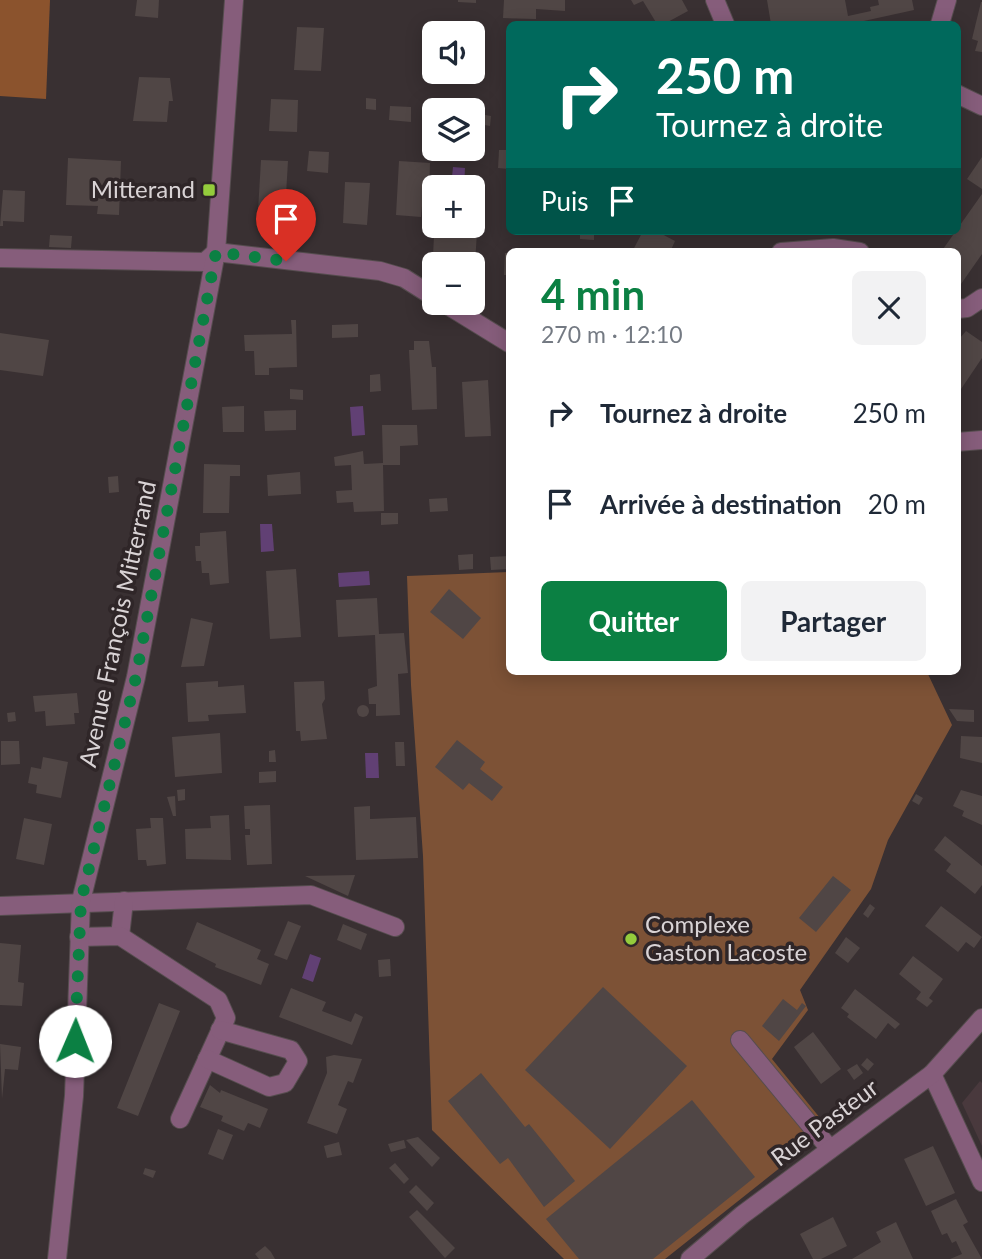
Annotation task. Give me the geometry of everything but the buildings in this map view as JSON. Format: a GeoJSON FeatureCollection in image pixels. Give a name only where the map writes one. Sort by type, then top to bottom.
{"type":"FeatureCollection","features":[{"type":"Feature","properties":{"kind":"street","name":"Avenue François Mitterrand"},"geometry":{"type":"LineString","coordinates":[[57,1259],[74,1096],[81,901],[136,677],[216,252],[234,0]]}},
{"type":"Feature","properties":{"kind":"street"},"geometry":{"type":"LineString","coordinates":[[715,0],[724,21]]}},
{"type":"Feature","properties":{"kind":"street"},"geometry":{"type":"LineString","coordinates":[[941,21],[947,0]]}},
{"type":"Feature","properties":{"kind":"street"},"geometry":{"type":"LineString","coordinates":[[961,96],[982,106]]}},
{"type":"Feature","properties":{"kind":"street"},"geometry":{"type":"LineString","coordinates":[[0,258],[205,262],[216,252],[380,271],[404,278],[422,289]]}},
{"type":"Feature","properties":{"kind":"street"},"geometry":{"type":"LineString","coordinates":[[961,309],[967,309],[982,298]]}},
{"type":"Feature","properties":{"kind":"street"},"geometry":{"type":"LineString","coordinates":[[464,315],[506,341]]}},
{"type":"Feature","properties":{"kind":"street"},"geometry":{"type":"LineString","coordinates":[[961,442],[982,440]]}},
{"type":"Feature","properties":{"kind":"street"},"geometry":{"type":"LineString","coordinates":[[0,906],[81,901],[310,895],[394,927]]}},
{"type":"Feature","properties":{"kind":"street"},"geometry":{"type":"LineString","coordinates":[[120,936],[124,901]]}},
{"type":"Feature","properties":{"kind":"street"},"geometry":{"type":"LineString","coordinates":[[79,937],[120,936],[218,1000],[226,1018],[180,1119]]}},
{"type":"Feature","properties":{"kind":"street","name":"Rue Pasteur"},"geometry":{"type":"LineString","coordinates":[[690,1259],[830,1149],[932,1074],[982,1018]]}},
{"type":"Feature","properties":{"kind":"street"},"geometry":{"type":"LineString","coordinates":[[207,1059],[269,1087],[285,1083],[298,1061],[291,1050],[220,1030]]}},
{"type":"Feature","properties":{"kind":"street"},"geometry":{"type":"LineString","coordinates":[[740,1040],[830,1149]]}},
{"type":"Feature","properties":{"kind":"street"},"geometry":{"type":"LineString","coordinates":[[932,1074],[982,1182]]}},
{"type":"Feature","properties":{"kind":"shaded area"},"geometry":{"type":"Polygon","coordinates":[[[0,0],[50,0],[46,99],[0,96],[0,0]]]}},
{"type":"Feature","properties":{"kind":"shaded area"},"geometry":{"type":"Polygon","coordinates":[[[453,167],[465,168],[465,175],[452,175],[453,167]]]}},
{"type":"Feature","properties":{"kind":"shaded area"},"geometry":{"type":"Polygon","coordinates":[[[363,406],[365,435],[352,436],[350,407],[363,406]]]}},
{"type":"Feature","properties":{"kind":"shaded area"},"geometry":{"type":"Polygon","coordinates":[[[260,524],[272,524],[274,551],[261,552],[260,524]]]}},
{"type":"Feature","properties":{"kind":"shaded area"},"geometry":{"type":"Polygon","coordinates":[[[369,571],[370,585],[339,587],[338,573],[369,571]]]}},
{"type":"Feature","properties":{"kind":"shaded area","name":"Complexe Gaston Lacoste"},"geometry":{"type":"Polygon","coordinates":[[[506,572],[506,675],[928,675],[952,725],[888,840],[871,889],[800,990],[808,1010],[772,1059],[829,1129],[665,1259],[564,1259],[432,1130],[423,856],[411,685],[407,576],[506,572]]]}},
{"type":"Feature","properties":{"kind":"shaded area"},"geometry":{"type":"Polygon","coordinates":[[[365,753],[378,753],[379,778],[366,778],[365,753]]]}},
{"type":"Feature","properties":{"kind":"shaded area"},"geometry":{"type":"Polygon","coordinates":[[[310,954],[321,958],[313,982],[302,978],[310,954]]]}},
{"type":"Feature","properties":{"kind":"shaded area"},"geometry":{"type":"Polygon","coordinates":[[[980,1081],[982,1083],[982,1146],[962,1103],[980,1081]]]}},
{"type":"Feature","properties":{"kind":"place","name":"Mitterand"},"geometry":{"type":"Point","coordinates":[209,190]}},
{"type":"Feature","properties":{"kind":"place","name":"Complexe Gaston Lacoste"},"geometry":{"type":"Point","coordinates":[631,939]}},
{"type":"Feature","properties":{"kind":"route"},"geometry":{"type":"LineString","coordinates":[[75,1041],[81,901],[136,677],[216,252],[286,261]]}}]}
